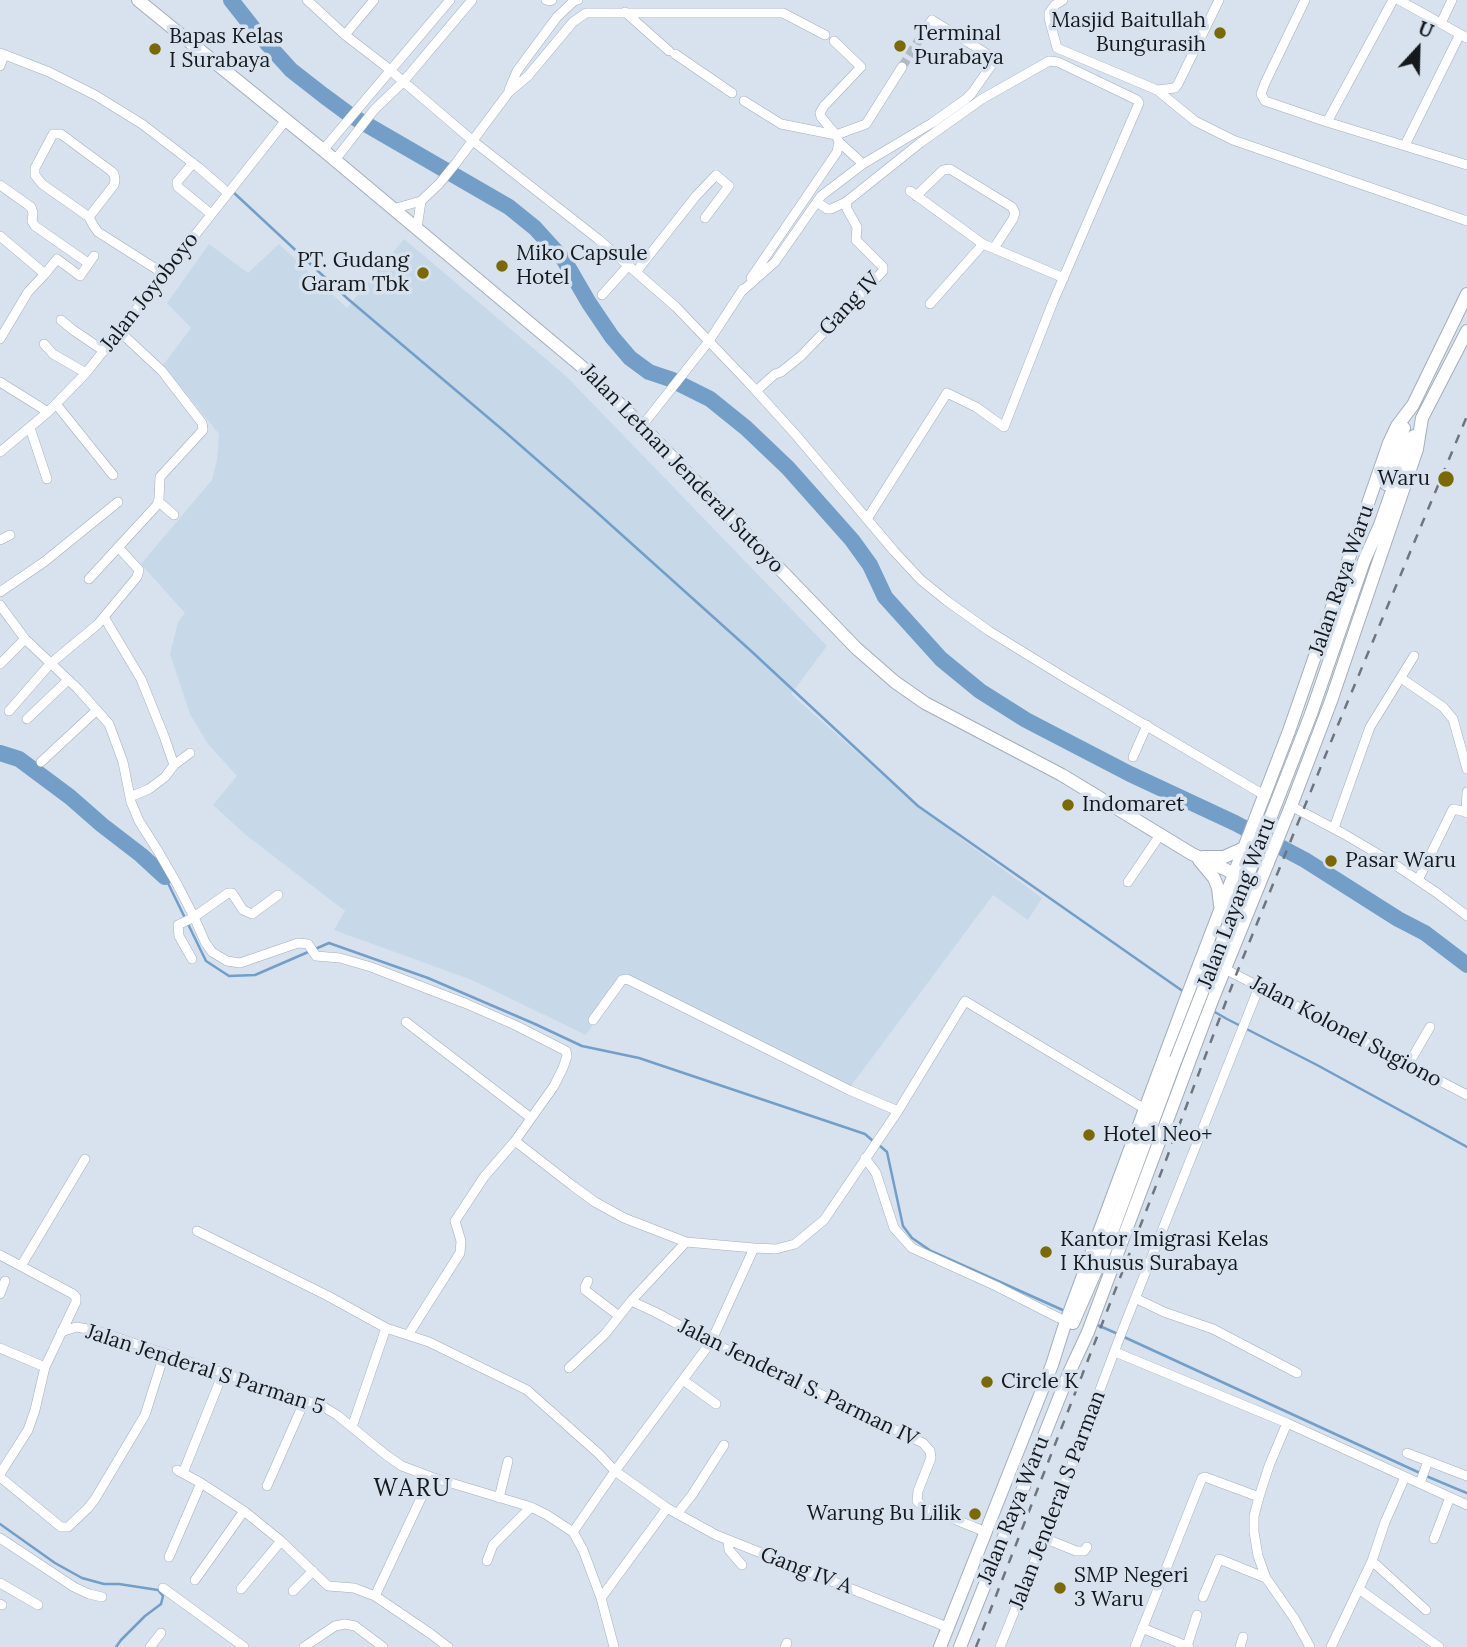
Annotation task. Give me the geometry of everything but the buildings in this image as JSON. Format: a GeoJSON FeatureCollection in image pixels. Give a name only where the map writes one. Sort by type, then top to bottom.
{"type":"FeatureCollection","features":[{"type":"Feature","properties":{"kind":"highway","name":"Jalan Letnan Jenderal Sutoyo"},"geometry":{"type":"LineString","coordinates":[[138,0],[323,150],[581,366],[856,648],[888,676],[925,703],[1062,775],[1192,854],[1259,885]]}},
{"type":"Feature","properties":{"kind":"highway","name":"Jalan Raya Waru"},"geometry":{"type":"LineString","coordinates":[[1082,1314],[1145,1109],[1289,731],[1389,443],[1397,426],[1413,405],[1467,294]]}},
{"type":"Feature","properties":{"kind":"highway","name":"Jalan Raya Waru"},"geometry":{"type":"LineString","coordinates":[[1082,1314],[1206,1017],[1331,701],[1413,462],[1422,418],[1467,331]]}},
{"type":"Feature","properties":{"kind":"highway","name":"Jalan Layang Waru"},"geometry":{"type":"LineString","coordinates":[[1364,561],[1372,523],[1413,405]]}},
{"type":"Feature","properties":{"kind":"highway","name":"Jalan Layang Waru"},"geometry":{"type":"LineString","coordinates":[[940,1647],[1052,1365],[1082,1314],[1176,1059],[1311,714],[1364,561],[1422,418]]}},
{"type":"Feature","properties":{"kind":"highway"},"geometry":{"type":"LineString","coordinates":[[1192,854],[1214,858],[1243,850],[1243,863],[1254,869],[1268,863]]}},
{"type":"Feature","properties":{"kind":"highway"},"geometry":{"type":"LineString","coordinates":[[1192,854],[1214,878],[1220,909]]}},
{"type":"Feature","properties":{"kind":"highway","name":"Jalan Raya Waru"},"geometry":{"type":"LineString","coordinates":[[960,1647],[1069,1373],[1073,1326]]}},
{"type":"Feature","properties":{"kind":"street"},"geometry":{"type":"LineString","coordinates":[[307,0],[345,35],[473,141],[587,230],[676,306],[757,391],[921,580],[989,631],[1264,795]]}},
{"type":"Feature","properties":{"kind":"street"},"geometry":{"type":"LineString","coordinates":[[345,35],[374,0]]}},
{"type":"Feature","properties":{"kind":"street"},"geometry":{"type":"LineString","coordinates":[[323,150],[450,0]]}},
{"type":"Feature","properties":{"kind":"street"},"geometry":{"type":"LineString","coordinates":[[335,160],[372,113],[403,82],[472,0]]}},
{"type":"Feature","properties":{"kind":"street"},"geometry":{"type":"LineString","coordinates":[[546,0],[552,0]]}},
{"type":"Feature","properties":{"kind":"street"},"geometry":{"type":"LineString","coordinates":[[509,92],[517,71],[557,17],[578,0]]}},
{"type":"Feature","properties":{"kind":"street"},"geometry":{"type":"LineString","coordinates":[[1063,0],[1049,13],[1057,48],[1157,90],[1195,121],[1233,140],[1467,221]]}},
{"type":"Feature","properties":{"kind":"street"},"geometry":{"type":"LineString","coordinates":[[1157,90],[1175,88],[1178,84],[1219,0]]}},
{"type":"Feature","properties":{"kind":"street"},"geometry":{"type":"LineString","coordinates":[[1305,0],[1265,83],[1262,98],[1268,104],[1467,165]]}},
{"type":"Feature","properties":{"kind":"street"},"geometry":{"type":"LineString","coordinates":[[1327,122],[1393,0]]}},
{"type":"Feature","properties":{"kind":"street"},"geometry":{"type":"LineString","coordinates":[[1399,0],[1463,36],[1407,141]]}},
{"type":"Feature","properties":{"kind":"street"},"geometry":{"type":"LineString","coordinates":[[1441,23],[1452,0]]}},
{"type":"Feature","properties":{"kind":"street"},"geometry":{"type":"LineString","coordinates":[[625,12],[672,53],[732,93]]}},
{"type":"Feature","properties":{"kind":"street"},"geometry":{"type":"LineString","coordinates":[[393,209],[421,201],[439,184],[509,92],[528,76],[573,22],[586,13],[787,14],[825,35]]}},
{"type":"Feature","properties":{"kind":"street"},"geometry":{"type":"LineString","coordinates":[[741,292],[775,262],[821,196],[863,164],[932,123],[966,99],[993,63],[992,57],[932,20],[922,35]]}},
{"type":"Feature","properties":{"kind":"street"},"geometry":{"type":"LineString","coordinates":[[422,32],[435,43]]}},
{"type":"Feature","properties":{"kind":"street"},"geometry":{"type":"LineString","coordinates":[[834,41],[861,67],[820,113],[837,138],[863,164]]}},
{"type":"Feature","properties":{"kind":"street"},"geometry":{"type":"LineString","coordinates":[[0,66],[2,54],[49,72],[95,95],[142,124],[229,192]]}},
{"type":"Feature","properties":{"kind":"street"},"geometry":{"type":"LineString","coordinates":[[817,202],[827,209],[846,202],[911,150],[982,99],[1049,61],[1058,62],[1101,82],[1137,100],[1139,105],[1003,426],[976,407],[947,393],[867,519]]}},
{"type":"Feature","properties":{"kind":"street"},"geometry":{"type":"LineString","coordinates":[[744,101],[781,124],[837,138],[866,124],[902,67]]}},
{"type":"Feature","properties":{"kind":"street"},"geometry":{"type":"LineString","coordinates":[[1101,82],[1109,69]]}},
{"type":"Feature","properties":{"kind":"street"},"geometry":{"type":"LineString","coordinates":[[361,104],[372,113]]}},
{"type":"Feature","properties":{"kind":"street","name":"Jalan Joyoboyo"},"geometry":{"type":"LineString","coordinates":[[0,452],[48,412],[86,373],[286,120]]}},
{"type":"Feature","properties":{"kind":"street"},"geometry":{"type":"LineString","coordinates":[[89,218],[114,184],[114,174],[61,134],[52,134],[35,168],[35,175],[42,184],[89,218],[98,232],[164,274]]}},
{"type":"Feature","properties":{"kind":"street"},"geometry":{"type":"LineString","coordinates":[[642,426],[709,341],[837,152],[837,138]]}},
{"type":"Feature","properties":{"kind":"street"},"geometry":{"type":"LineString","coordinates":[[193,163],[177,182],[178,187],[211,214]]}},
{"type":"Feature","properties":{"kind":"street"},"geometry":{"type":"LineString","coordinates":[[994,248],[1013,219],[1015,213],[1012,207],[960,174],[947,169],[913,194],[983,244],[1064,278]]}},
{"type":"Feature","properties":{"kind":"street"},"geometry":{"type":"LineString","coordinates":[[602,295],[632,269],[717,175],[729,186],[705,218]]}},
{"type":"Feature","properties":{"kind":"street"},"geometry":{"type":"LineString","coordinates":[[0,339],[29,292],[57,259],[79,276],[91,260],[35,226],[32,221],[33,209],[2,191]]}},
{"type":"Feature","properties":{"kind":"street"},"geometry":{"type":"LineString","coordinates":[[416,228],[421,201]]}},
{"type":"Feature","properties":{"kind":"street","name":"Gang IV"},"geometry":{"type":"LineString","coordinates":[[757,391],[801,356],[883,271],[883,267],[856,240],[857,227],[846,202]]}},
{"type":"Feature","properties":{"kind":"street"},"geometry":{"type":"LineString","coordinates":[[0,236],[45,274]]}},
{"type":"Feature","properties":{"kind":"street"},"geometry":{"type":"LineString","coordinates":[[930,304],[983,244]]}},
{"type":"Feature","properties":{"kind":"street"},"geometry":{"type":"LineString","coordinates":[[61,320],[103,351]]}},
{"type":"Feature","properties":{"kind":"street"},"geometry":{"type":"LineString","coordinates":[[89,579],[159,502],[160,477],[201,434],[203,427],[162,371],[119,331]]}},
{"type":"Feature","properties":{"kind":"street"},"geometry":{"type":"LineString","coordinates":[[44,344],[53,354],[86,373]]}},
{"type":"Feature","properties":{"kind":"street"},"geometry":{"type":"LineString","coordinates":[[0,382],[48,412]]}},
{"type":"Feature","properties":{"kind":"street"},"geometry":{"type":"LineString","coordinates":[[56,404],[113,475]]}},
{"type":"Feature","properties":{"kind":"street"},"geometry":{"type":"LineString","coordinates":[[30,428],[47,479]]}},
{"type":"Feature","properties":{"kind":"street"},"geometry":{"type":"LineString","coordinates":[[0,592],[44,562],[118,502]]}},
{"type":"Feature","properties":{"kind":"street"},"geometry":{"type":"LineString","coordinates":[[159,502],[174,515]]}},
{"type":"Feature","properties":{"kind":"street"},"geometry":{"type":"LineString","coordinates":[[0,540],[10,536]]}},
{"type":"Feature","properties":{"kind":"street"},"geometry":{"type":"LineString","coordinates":[[9,711],[50,664],[98,624],[139,572],[118,547]]}},
{"type":"Feature","properties":{"kind":"street"},"geometry":{"type":"LineString","coordinates":[[0,605],[25,639],[109,724],[123,762],[130,800],[139,821],[158,850],[189,919],[212,952],[228,961],[246,962],[299,943],[308,944],[317,956],[352,960],[371,967],[467,1004],[565,1050],[567,1056],[554,1086],[515,1141],[484,1177],[455,1221],[461,1241],[460,1253],[408,1335]]}},
{"type":"Feature","properties":{"kind":"street"},"geometry":{"type":"LineString","coordinates":[[103,617],[141,679],[174,765]]}},
{"type":"Feature","properties":{"kind":"street"},"geometry":{"type":"LineString","coordinates":[[0,664],[25,639]]}},
{"type":"Feature","properties":{"kind":"street"},"geometry":{"type":"LineString","coordinates":[[1334,828],[1370,727],[1414,656]]}},
{"type":"Feature","properties":{"kind":"street"},"geometry":{"type":"LineString","coordinates":[[1401,678],[1443,707],[1453,719],[1466,756],[1467,769]]}},
{"type":"Feature","properties":{"kind":"street"},"geometry":{"type":"LineString","coordinates":[[27,719],[68,680]]}},
{"type":"Feature","properties":{"kind":"street"},"geometry":{"type":"LineString","coordinates":[[41,762],[97,710]]}},
{"type":"Feature","properties":{"kind":"street"},"geometry":{"type":"LineString","coordinates":[[1133,757],[1147,726]]}},
{"type":"Feature","properties":{"kind":"street"},"geometry":{"type":"LineString","coordinates":[[130,800],[149,789],[190,753]]}},
{"type":"Feature","properties":{"kind":"street"},"geometry":{"type":"LineString","coordinates":[[1418,880],[1452,809],[1466,813],[1467,792]]}},
{"type":"Feature","properties":{"kind":"street"},"geometry":{"type":"LineString","coordinates":[[1291,806],[1334,828],[1418,880],[1467,916]]}},
{"type":"Feature","properties":{"kind":"street"},"geometry":{"type":"LineString","coordinates":[[1128,882],[1160,835]]}},
{"type":"Feature","properties":{"kind":"street"},"geometry":{"type":"LineString","coordinates":[[192,959],[177,928],[189,919],[228,893],[232,893],[243,909],[252,914],[278,895]]}},
{"type":"Feature","properties":{"kind":"street","name":"Jalan Kolonel Sugiono"},"geometry":{"type":"LineString","coordinates":[[1225,969],[1467,1095]]}},
{"type":"Feature","properties":{"kind":"street"},"geometry":{"type":"LineString","coordinates":[[593,1020],[622,980],[627,979],[849,1090],[898,1111]]}},
{"type":"Feature","properties":{"kind":"street","name":"Jalan Jenderal S Parman"},"geometry":{"type":"LineString","coordinates":[[1000,1647],[1259,987]]}},
{"type":"Feature","properties":{"kind":"street"},"geometry":{"type":"LineString","coordinates":[[515,1141],[595,1202],[624,1218],[687,1242],[776,1248],[795,1244],[824,1220],[883,1135],[965,1001],[1145,1109]]}},
{"type":"Feature","properties":{"kind":"street"},"geometry":{"type":"LineString","coordinates":[[406,1023],[531,1118]]}},
{"type":"Feature","properties":{"kind":"street"},"geometry":{"type":"LineString","coordinates":[[1408,1065],[1430,1027]]}},
{"type":"Feature","properties":{"kind":"street"},"geometry":{"type":"LineString","coordinates":[[868,1154],[894,1228],[912,1248],[996,1286],[1073,1326]]}},
{"type":"Feature","properties":{"kind":"street"},"geometry":{"type":"LineString","coordinates":[[21,1266],[85,1159]]}},
{"type":"Feature","properties":{"kind":"street","name":"Gang IV A"},"geometry":{"type":"LineString","coordinates":[[197,1231],[386,1328],[429,1342],[527,1390],[615,1471],[667,1508],[728,1541],[947,1627]]}},
{"type":"Feature","properties":{"kind":"street"},"geometry":{"type":"LineString","coordinates":[[569,1368],[605,1334],[631,1301],[687,1242]]}},
{"type":"Feature","properties":{"kind":"street"},"geometry":{"type":"LineString","coordinates":[[614,1647],[601,1598],[583,1550],[573,1532],[711,1342],[754,1248]]}},
{"type":"Feature","properties":{"kind":"street"},"geometry":{"type":"LineString","coordinates":[[0,1255],[75,1295],[76,1302],[45,1367],[28,1430],[0,1475],[61,1527],[68,1527],[95,1499],[145,1415],[164,1354]]}},
{"type":"Feature","properties":{"kind":"street"},"geometry":{"type":"LineString","coordinates":[[0,1294],[5,1281]]}},
{"type":"Feature","properties":{"kind":"street"},"geometry":{"type":"LineString","coordinates":[[588,1281],[585,1290],[619,1316]]}},
{"type":"Feature","properties":{"kind":"street"},"geometry":{"type":"LineString","coordinates":[[1136,1299],[1213,1329],[1297,1373]]}},
{"type":"Feature","properties":{"kind":"street","name":"Jalan Jenderal S. Parman IV"},"geometry":{"type":"LineString","coordinates":[[631,1301],[923,1443],[932,1458],[917,1501],[924,1507],[986,1532]]}},
{"type":"Feature","properties":{"kind":"street","name":"Jalan Jenderal S Parman 5"},"geometry":{"type":"LineString","coordinates":[[61,1332],[76,1327],[82,1328],[322,1406],[402,1466],[531,1507],[573,1532]]}},
{"type":"Feature","properties":{"kind":"street"},"geometry":{"type":"LineString","coordinates":[[352,1427],[386,1328]]}},
{"type":"Feature","properties":{"kind":"street"},"geometry":{"type":"LineString","coordinates":[[0,1348],[45,1367]]}},
{"type":"Feature","properties":{"kind":"street"},"geometry":{"type":"LineString","coordinates":[[1116,1348],[1405,1477],[1421,1480],[1450,1497],[1467,1500]]}},
{"type":"Feature","properties":{"kind":"street"},"geometry":{"type":"LineString","coordinates":[[223,1373],[180,1472],[244,1511],[281,1541],[328,1586],[354,1588],[375,1596],[448,1647]]}},
{"type":"Feature","properties":{"kind":"street"},"geometry":{"type":"LineString","coordinates":[[682,1380],[716,1404]]}},
{"type":"Feature","properties":{"kind":"street"},"geometry":{"type":"LineString","coordinates":[[267,1486],[305,1400]]}},
{"type":"Feature","properties":{"kind":"street"},"geometry":{"type":"LineString","coordinates":[[1287,1423],[1259,1497],[1254,1516],[1254,1532],[1258,1556],[1266,1578],[1294,1618],[1310,1647]]}},
{"type":"Feature","properties":{"kind":"street"},"geometry":{"type":"LineString","coordinates":[[677,1514],[724,1445]]}},
{"type":"Feature","properties":{"kind":"street"},"geometry":{"type":"LineString","coordinates":[[1407,1453],[1427,1464],[1467,1476]]}},
{"type":"Feature","properties":{"kind":"street"},"geometry":{"type":"LineString","coordinates":[[499,1498],[508,1461]]}},
{"type":"Feature","properties":{"kind":"street"},"geometry":{"type":"LineString","coordinates":[[1421,1480],[1427,1464]]}},
{"type":"Feature","properties":{"kind":"street"},"geometry":{"type":"LineString","coordinates":[[375,1596],[430,1477]]}},
{"type":"Feature","properties":{"kind":"street"},"geometry":{"type":"LineString","coordinates":[[1335,1645],[1405,1477]]}},
{"type":"Feature","properties":{"kind":"street"},"geometry":{"type":"LineString","coordinates":[[1135,1647],[1202,1478],[1259,1497]]}},
{"type":"Feature","properties":{"kind":"street"},"geometry":{"type":"LineString","coordinates":[[169,1557],[201,1483]]}},
{"type":"Feature","properties":{"kind":"street"},"geometry":{"type":"LineString","coordinates":[[1434,1539],[1450,1497]]}},
{"type":"Feature","properties":{"kind":"street"},"geometry":{"type":"LineString","coordinates":[[487,1561],[493,1545],[531,1507]]}},
{"type":"Feature","properties":{"kind":"street"},"geometry":{"type":"LineString","coordinates":[[601,1598],[667,1508]]}},
{"type":"Feature","properties":{"kind":"street"},"geometry":{"type":"LineString","coordinates":[[195,1580],[244,1511]]}},
{"type":"Feature","properties":{"kind":"street"},"geometry":{"type":"LineString","coordinates":[[0,1538],[74,1587],[102,1597]]}},
{"type":"Feature","properties":{"kind":"street"},"geometry":{"type":"LineString","coordinates":[[1044,1538],[1076,1551],[1084,1551],[1087,1547]]}},
{"type":"Feature","properties":{"kind":"street"},"geometry":{"type":"LineString","coordinates":[[241,1589],[281,1541]]}},
{"type":"Feature","properties":{"kind":"street"},"geometry":{"type":"LineString","coordinates":[[728,1541],[729,1550],[742,1565]]}},
{"type":"Feature","properties":{"kind":"street"},"geometry":{"type":"LineString","coordinates":[[1203,1597],[1219,1559],[1266,1578]]}},
{"type":"Feature","properties":{"kind":"street"},"geometry":{"type":"LineString","coordinates":[[1372,1561],[1426,1610]]}},
{"type":"Feature","properties":{"kind":"street"},"geometry":{"type":"LineString","coordinates":[[293,1591],[313,1571]]}},
{"type":"Feature","properties":{"kind":"street"},"geometry":{"type":"LineString","coordinates":[[0,1583],[38,1605]]}},
{"type":"Feature","properties":{"kind":"street"},"geometry":{"type":"LineString","coordinates":[[163,1588],[244,1647]]}},
{"type":"Feature","properties":{"kind":"street"},"geometry":{"type":"LineString","coordinates":[[1359,1589],[1439,1647]]}},
{"type":"Feature","properties":{"kind":"street"},"geometry":{"type":"LineString","coordinates":[[1142,1629],[1188,1647],[1197,1615]]}},
{"type":"Feature","properties":{"kind":"street"},"geometry":{"type":"LineString","coordinates":[[303,1647],[335,1626],[345,1623],[355,1626],[383,1647]]}},
{"type":"Feature","properties":{"kind":"street"},"geometry":{"type":"LineString","coordinates":[[149,1647],[161,1633]]}},
{"type":"Feature","properties":{"kind":"street"},"geometry":{"type":"LineString","coordinates":[[1240,1647],[1243,1637]]}},
{"type":"Feature","properties":{"kind":"shaded area"},"geometry":{"type":"Polygon","coordinates":[[[404,239],[566,376],[827,646],[791,694],[898,789],[1042,898],[1028,920],[993,895],[851,1086],[628,975],[586,1035],[472,980],[334,930],[345,911],[246,835],[213,805],[237,776],[208,744],[190,714],[170,654],[178,622],[185,613],[141,564],[212,480],[217,460],[219,434],[163,365],[191,328],[167,303],[209,244],[248,273],[279,244],[347,308],[404,239]]]}},
{"type":"Feature","properties":{"kind":"waterway"},"geometry":{"type":"LineString","coordinates":[[231,0],[291,70],[323,95],[350,115],[509,207],[535,228],[564,260],[589,303],[630,358],[649,372],[710,399],[746,428],[788,468],[852,540],[870,565],[885,597],[941,659],[980,691],[1026,720],[1305,860],[1425,933],[1467,965]]}},
{"type":"Feature","properties":{"kind":"waterway"},"geometry":{"type":"LineString","coordinates":[[232,191],[348,299],[592,508],[918,806],[1184,992]]}},
{"type":"Feature","properties":{"kind":"waterway"},"geometry":{"type":"LineString","coordinates":[[0,753],[19,759],[70,797],[165,877]]}},
{"type":"Feature","properties":{"kind":"waterway"},"geometry":{"type":"LineString","coordinates":[[165,877],[185,918]]}},
{"type":"Feature","properties":{"kind":"waterway"},"geometry":{"type":"LineString","coordinates":[[188,924],[206,961],[229,976],[255,975],[329,943],[428,978],[582,1046],[639,1058],[865,1134],[873,1141]]}},
{"type":"Feature","properties":{"kind":"waterway"},"geometry":{"type":"LineString","coordinates":[[1213,1011],[1467,1147]]}},
{"type":"Feature","properties":{"kind":"waterway"},"geometry":{"type":"LineString","coordinates":[[879,1145],[887,1152],[903,1226],[912,1238],[931,1251],[1067,1312]]}},
{"type":"Feature","properties":{"kind":"waterway"},"geometry":{"type":"LineString","coordinates":[[1095,1324],[1118,1334]]}},
{"type":"Feature","properties":{"kind":"waterway"},"geometry":{"type":"LineString","coordinates":[[1124,1337],[1420,1473]]}},
{"type":"Feature","properties":{"kind":"waterway"},"geometry":{"type":"LineString","coordinates":[[1426,1476],[1467,1493]]}},
{"type":"Feature","properties":{"kind":"waterway"},"geometry":{"type":"LineString","coordinates":[[0,1524],[55,1563],[82,1578],[104,1584],[158,1590],[163,1596],[161,1604],[145,1616],[116,1647]]}},
{"type":"Feature","properties":{"kind":"tunnel"},"geometry":{"type":"LineString","coordinates":[[902,67],[922,35]]}},
{"type":"Feature","properties":{"kind":"railway"},"geometry":{"type":"LineString","coordinates":[[976,1647],[1236,975],[1467,416]]}},
{"type":"Feature","properties":{"kind":"place","name":"Masjid Baitullah Bungurasih"},"geometry":{"type":"Point","coordinates":[1220,33]}},
{"type":"Feature","properties":{"kind":"place","name":"Terminal Purabaya"},"geometry":{"type":"Point","coordinates":[900,46]}},
{"type":"Feature","properties":{"kind":"place","name":"Bapas Kelas I Surabaya"},"geometry":{"type":"Point","coordinates":[155,49]}},
{"type":"Feature","properties":{"kind":"place","name":"Miko Capsule Hotel"},"geometry":{"type":"Point","coordinates":[502,266]}},
{"type":"Feature","properties":{"kind":"place","name":"PT. Gudang Garam Tbk"},"geometry":{"type":"Point","coordinates":[423,273]}},
{"type":"Feature","properties":{"kind":"place","name":"Waru"},"geometry":{"type":"Point","coordinates":[1446,479]}},
{"type":"Feature","properties":{"kind":"place","name":"Indomaret"},"geometry":{"type":"Point","coordinates":[1068,805]}},
{"type":"Feature","properties":{"kind":"place","name":"Pasar Waru"},"geometry":{"type":"Point","coordinates":[1331,861]}},
{"type":"Feature","properties":{"kind":"place","name":"Hotel Neo+"},"geometry":{"type":"Point","coordinates":[1089,1135]}},
{"type":"Feature","properties":{"kind":"place","name":"Kantor Imigrasi Kelas I Khusus Surabaya"},"geometry":{"type":"Point","coordinates":[1046,1252]}},
{"type":"Feature","properties":{"kind":"place","name":"Circle K"},"geometry":{"type":"Point","coordinates":[987,1382]}},
{"type":"Feature","properties":{"kind":"place","name":"Warung Bu Lilik"},"geometry":{"type":"Point","coordinates":[975,1514]}},
{"type":"Feature","properties":{"kind":"place","name":"SMP Negeri 3 Waru"},"geometry":{"type":"Point","coordinates":[1060,1588]}},
{"type":"Feature","properties":{"kind":"district","name":"WARU"},"geometry":{"type":"Point","coordinates":[413,1489]}}]}
